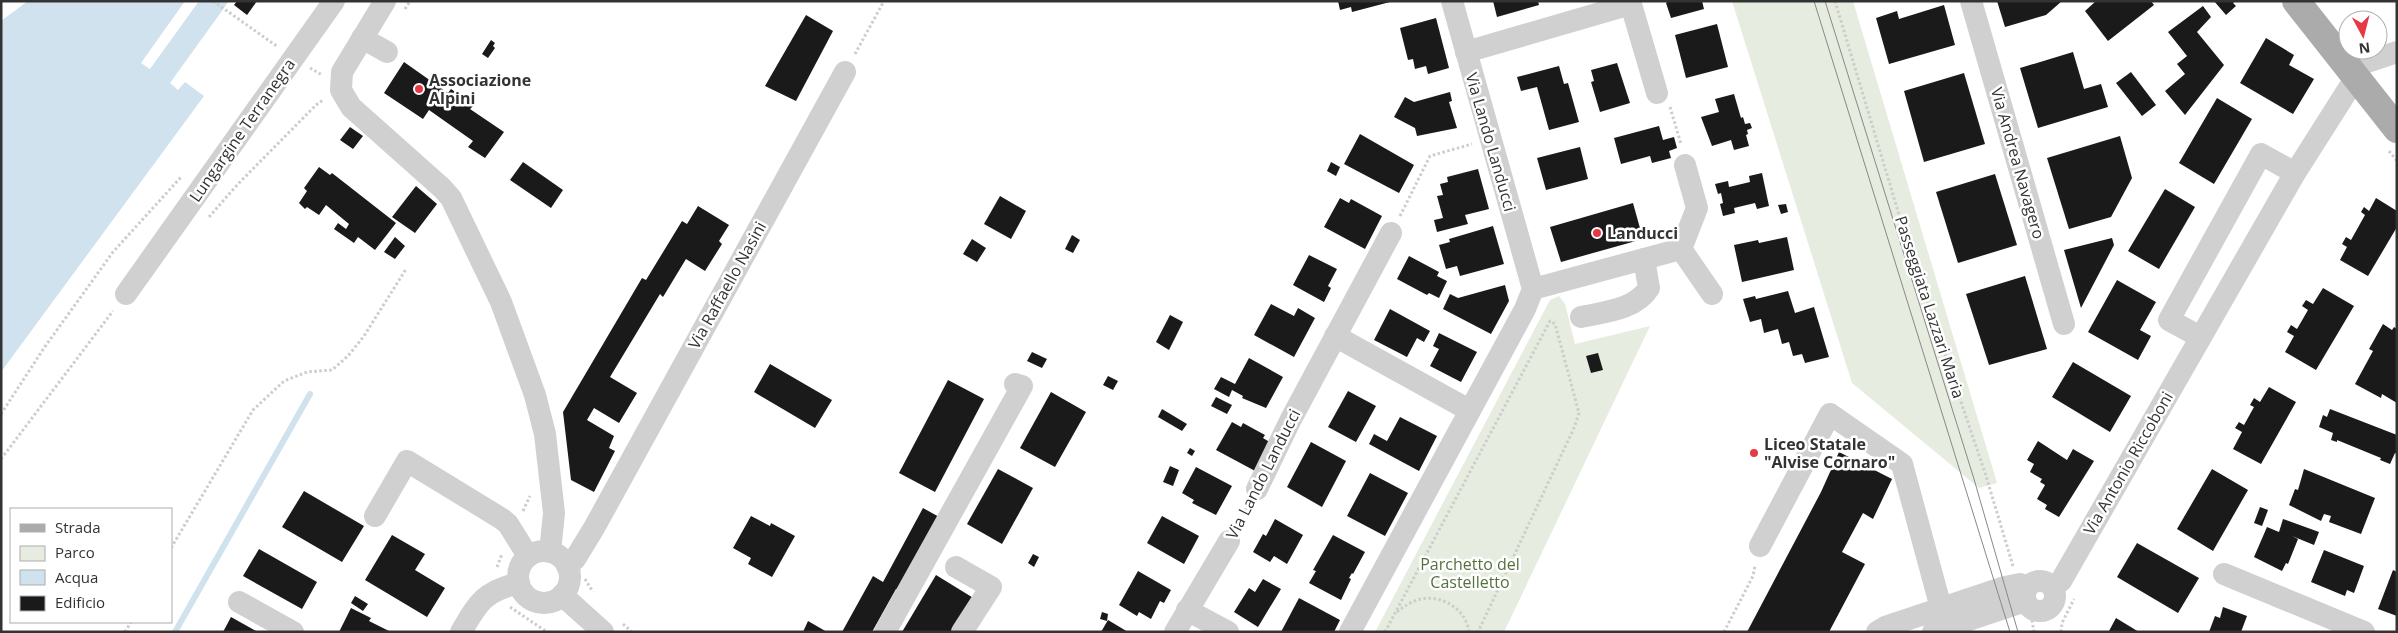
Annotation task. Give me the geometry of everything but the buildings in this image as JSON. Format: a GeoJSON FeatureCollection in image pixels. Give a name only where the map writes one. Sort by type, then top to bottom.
{"type":"FeatureCollection","features":[{"type":"Feature","properties":{"kind":"main road"},"geometry":{"type":"LineString","coordinates":[[2296,1],[2397,129]]}},
{"type":"Feature","properties":{"kind":"street"},"geometry":{"type":"LineString","coordinates":[[315,30],[312,11],[317,1]]}},
{"type":"Feature","properties":{"kind":"street","name":"Lungargine Terranegra"},"geometry":{"type":"LineString","coordinates":[[126,294],[334,1]]}},
{"type":"Feature","properties":{"kind":"street"},"geometry":{"type":"LineString","coordinates":[[385,1],[342,72],[332,83],[351,107],[451,198],[501,302],[535,395],[545,434],[554,513],[550,552]]}},
{"type":"Feature","properties":{"kind":"street","name":"Via Lando Landucci"},"geometry":{"type":"LineString","coordinates":[[1452,1],[1533,289]]}},
{"type":"Feature","properties":{"kind":"street","name":"Via Andrea Navagero"},"geometry":{"type":"LineString","coordinates":[[1971,1],[2064,324]]}},
{"type":"Feature","properties":{"kind":"street","name":"Via Lando Landucci"},"geometry":{"type":"LineString","coordinates":[[1466,52],[1631,2],[1657,93]]}},
{"type":"Feature","properties":{"kind":"street"},"geometry":{"type":"LineString","coordinates":[[362,38],[387,52]]}},
{"type":"Feature","properties":{"kind":"street","name":"Via Antonio Riccoboni"},"geometry":{"type":"LineString","coordinates":[[2027,596],[2040,580],[2053,587],[2061,581],[2295,172],[2364,63],[2397,52]]}},
{"type":"Feature","properties":{"kind":"street","name":"Via Raffaello Nasini"},"geometry":{"type":"LineString","coordinates":[[567,566],[575,560],[594,528],[845,72]]}},
{"type":"Feature","properties":{"kind":"street"},"geometry":{"type":"LineString","coordinates":[[2200,337],[2169,320],[2261,154],[2295,172]]}},
{"type":"Feature","properties":{"kind":"street"},"geometry":{"type":"LineString","coordinates":[[1681,249],[1697,208],[1685,164]]}},
{"type":"Feature","properties":{"kind":"street","name":"Via Lando Landucci"},"geometry":{"type":"LineString","coordinates":[[1257,489],[1335,336],[1391,233]]}},
{"type":"Feature","properties":{"kind":"street"},"geometry":{"type":"LineString","coordinates":[[1350,632],[1525,310],[1533,289],[1681,249]]}},
{"type":"Feature","properties":{"kind":"street"},"geometry":{"type":"LineString","coordinates":[[1681,249],[1712,294]]}},
{"type":"Feature","properties":{"kind":"street"},"geometry":{"type":"LineString","coordinates":[[1581,317],[1630,305],[1643,297],[1649,288],[1644,259]]}},
{"type":"Feature","properties":{"kind":"street"},"geometry":{"type":"LineString","coordinates":[[1335,336],[1469,410]]}},
{"type":"Feature","properties":{"kind":"street"},"geometry":{"type":"LineString","coordinates":[[885,632],[1022,386],[1015,384]]}},
{"type":"Feature","properties":{"kind":"street"},"geometry":{"type":"LineString","coordinates":[[1760,546],[1830,414],[1902,464],[1941,608]]}},
{"type":"Feature","properties":{"kind":"street"},"geometry":{"type":"LineString","coordinates":[[375,516],[407,462],[502,519],[508,524],[528,556]]}},
{"type":"Feature","properties":{"kind":"street","name":"Via Lando Landucci"},"geometry":{"type":"LineString","coordinates":[[1175,632],[1229,541]]}},
{"type":"Feature","properties":{"kind":"street"},"geometry":{"type":"LineString","coordinates":[[535,552],[550,552],[560,556],[567,566],[570,581],[562,595],[548,602],[533,600],[522,590],[519,583],[520,568],[528,556],[535,552]]}},
{"type":"Feature","properties":{"kind":"street"},"geometry":{"type":"LineString","coordinates":[[956,567],[991,587],[962,632]]}},
{"type":"Feature","properties":{"kind":"street"},"geometry":{"type":"LineString","coordinates":[[2224,574],[2364,632]]}},
{"type":"Feature","properties":{"kind":"street"},"geometry":{"type":"LineString","coordinates":[[461,632],[478,602],[490,593],[519,583]]}},
{"type":"Feature","properties":{"kind":"street"},"geometry":{"type":"LineString","coordinates":[[1877,632],[1885,627],[2010,586],[2020,584],[2027,596]]}},
{"type":"Feature","properties":{"kind":"street"},"geometry":{"type":"LineString","coordinates":[[562,595],[603,632]]}},
{"type":"Feature","properties":{"kind":"street"},"geometry":{"type":"LineString","coordinates":[[1933,632],[2027,596]]}},
{"type":"Feature","properties":{"kind":"street"},"geometry":{"type":"LineString","coordinates":[[1972,632],[2027,596]]}},
{"type":"Feature","properties":{"kind":"street"},"geometry":{"type":"LineString","coordinates":[[239,602],[293,632]]}},
{"type":"Feature","properties":{"kind":"street"},"geometry":{"type":"LineString","coordinates":[[1187,610],[1228,632]]}},
{"type":"Feature","properties":{"kind":"path"},"geometry":{"type":"LineString","coordinates":[[213,1],[273,44]]}},
{"type":"Feature","properties":{"kind":"path"},"geometry":{"type":"LineString","coordinates":[[845,72],[884,1]]}},
{"type":"Feature","properties":{"kind":"path","name":"Passeggiata Lazzari Maria"},"geometry":{"type":"LineString","coordinates":[[1835,1],[1909,248],[2027,596]]}},
{"type":"Feature","properties":{"kind":"path"},"geometry":{"type":"LineString","coordinates":[[304,64],[332,83]]}},
{"type":"Feature","properties":{"kind":"path","name":"Lungargine Terranegra"},"geometry":{"type":"LineString","coordinates":[[204,222],[237,185],[316,105],[332,83]]}},
{"type":"Feature","properties":{"kind":"path"},"geometry":{"type":"LineString","coordinates":[[1657,93],[1669,102],[1685,164]]}},
{"type":"Feature","properties":{"kind":"path"},"geometry":{"type":"LineString","coordinates":[[1391,233],[1430,156],[1490,139]]}},
{"type":"Feature","properties":{"kind":"path"},"geometry":{"type":"LineString","coordinates":[[1,414],[44,348],[114,252],[186,172]]}},
{"type":"Feature","properties":{"kind":"path"},"geometry":{"type":"LineString","coordinates":[[172,546],[253,410],[284,381],[307,372],[332,370],[348,356],[364,336],[406,269]]}},
{"type":"Feature","properties":{"kind":"path"},"geometry":{"type":"LineString","coordinates":[[1,459],[126,294]]}},
{"type":"Feature","properties":{"kind":"path"},"geometry":{"type":"LineString","coordinates":[[1387,632],[1394,614],[1550,321],[1555,324],[1579,413],[1574,428],[1478,632]]}},
{"type":"Feature","properties":{"kind":"path","name":"Via Lando Landucci"},"geometry":{"type":"LineString","coordinates":[[1229,541],[1257,489]]}},
{"type":"Feature","properties":{"kind":"path"},"geometry":{"type":"LineString","coordinates":[[1724,632],[1753,576],[1760,546]]}},
{"type":"Feature","properties":{"kind":"path"},"geometry":{"type":"LineString","coordinates":[[2061,632],[2062,623],[2076,596]]}},
{"type":"Feature","properties":{"kind":"path"},"geometry":{"type":"LineString","coordinates":[[1394,614],[1419,599],[1432,598],[1445,601],[1461,612],[1469,632]]}},
{"type":"Feature","properties":{"kind":"path"},"geometry":{"type":"LineString","coordinates":[[505,602],[518,614],[547,632]]}},
{"type":"Feature","properties":{"kind":"green space"},"geometry":{"type":"Polygon","coordinates":[[[1732,1],[1853,1],[1997,483],[1979,488],[1852,383],[1732,1]]]}},
{"type":"Feature","properties":{"kind":"green space","name":"Parchetto del Castelletto"},"geometry":{"type":"Polygon","coordinates":[[[1559,296],[1565,304],[1575,344],[1650,326],[1504,632],[1375,632],[1550,300],[1559,296]]]}},
{"type":"Feature","properties":{"kind":"water"},"geometry":{"type":"Polygon","coordinates":[[[28,1],[185,1],[141,63],[150,69],[199,1],[229,1],[170,83],[178,90],[185,82],[204,96],[1,372],[1,21],[28,1]]]}},
{"type":"Feature","properties":{"kind":"waterway"},"geometry":{"type":"LineString","coordinates":[[175,632],[310,394]]}},
{"type":"Feature","properties":{"kind":"tram line"},"geometry":{"type":"LineString","coordinates":[[1814,1],[2010,632]]}},
{"type":"Feature","properties":{"kind":"tram line"},"geometry":{"type":"LineString","coordinates":[[1825,1],[1974,479],[2018,632]]}},
{"type":"Feature","properties":{"kind":"place","name":"Associazione Alpini"},"geometry":{"type":"Point","coordinates":[419,89]}},
{"type":"Feature","properties":{"kind":"place","name":"Landucci"},"geometry":{"type":"Point","coordinates":[1597,233]}},
{"type":"Feature","properties":{"kind":"place","name":"Liceo Statale \"Alvise Cornaro\""},"geometry":{"type":"Point","coordinates":[1754,453]}}]}
